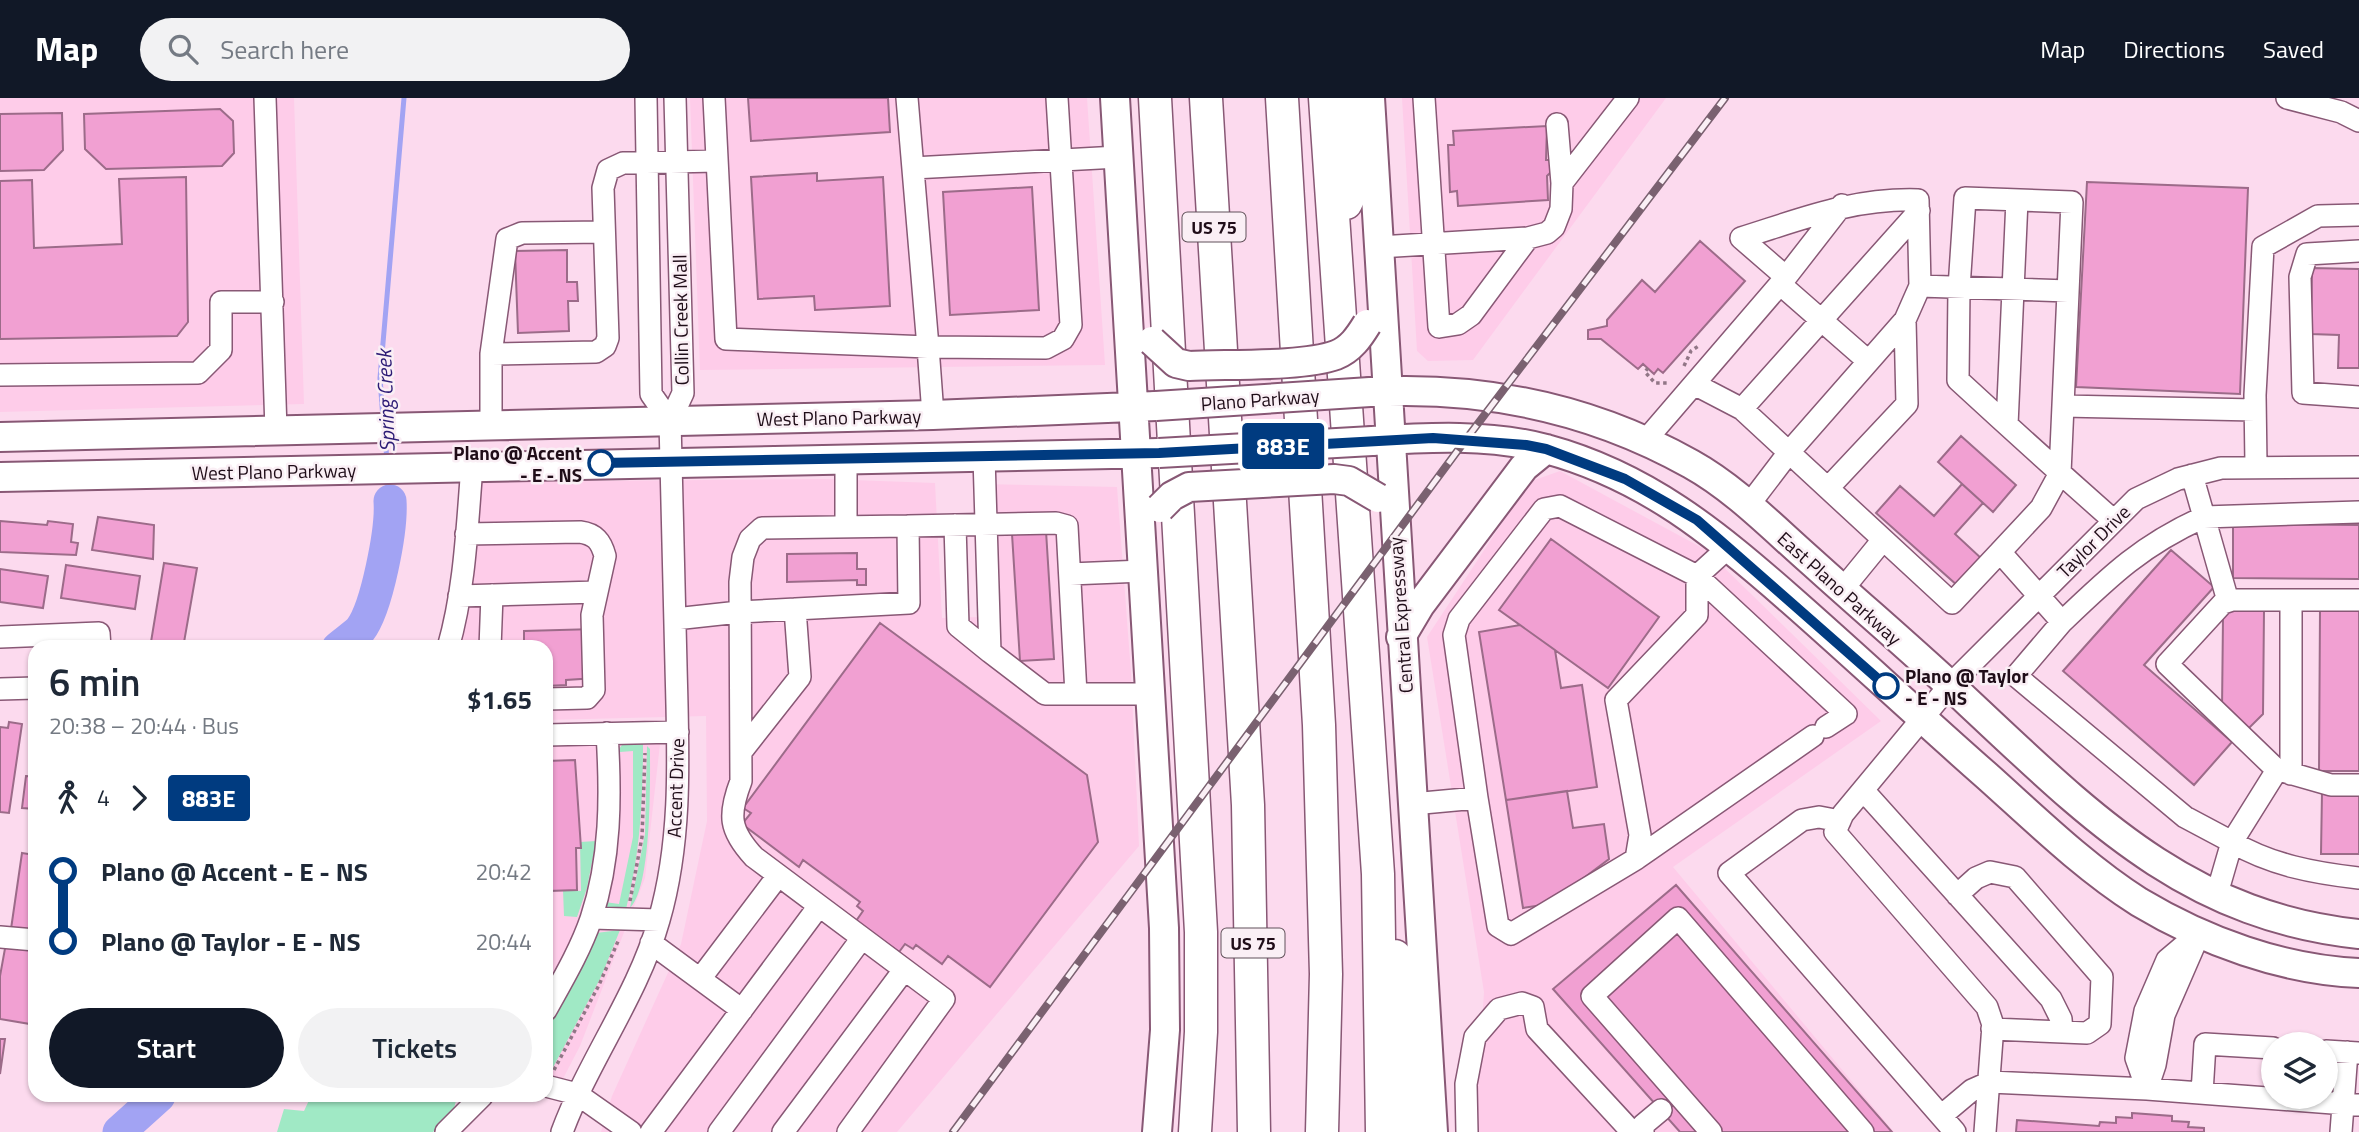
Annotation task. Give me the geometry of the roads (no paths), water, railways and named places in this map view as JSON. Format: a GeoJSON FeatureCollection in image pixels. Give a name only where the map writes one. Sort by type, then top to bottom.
{"type":"FeatureCollection","features":[{"type":"Feature","properties":{"kind":"highway"},"geometry":{"type":"LineString","coordinates":[[1155,98],[1201,932],[1202,1032],[1195,1132]]}},
{"type":"Feature","properties":{"kind":"highway","name":"US 75"},"geometry":{"type":"LineString","coordinates":[[1206,98],[1249,818],[1254,1132]]}},
{"type":"Feature","properties":{"kind":"highway"},"geometry":{"type":"LineString","coordinates":[[1282,98],[1320,752],[1326,974],[1322,1132]]}},
{"type":"Feature","properties":{"kind":"highway"},"geometry":{"type":"LineString","coordinates":[[1325,98],[1336,226],[1380,931],[1382,1132]]}},
{"type":"Feature","properties":{"kind":"highway"},"geometry":{"type":"LineString","coordinates":[[1336,226],[1354,186],[1351,98]]}},
{"type":"Feature","properties":{"kind":"highway"},"geometry":{"type":"LineString","coordinates":[[1380,931],[1402,969],[1413,1132]]}},
{"type":"Feature","properties":{"kind":"main road"},"geometry":{"type":"LineString","coordinates":[[1115,98],[1128,304],[1144,407],[1147,453],[1143,567],[1164,929],[1164,1030],[1157,1132]]}},
{"type":"Feature","properties":{"kind":"main road","name":"Central Expressway"},"geometry":{"type":"LineString","coordinates":[[1370,98],[1382,284],[1378,391],[1381,441],[1401,637],[1433,1132]]}},
{"type":"Feature","properties":{"kind":"main road"},"geometry":{"type":"LineString","coordinates":[[1128,304],[1152,341],[1169,359],[1189,366],[1313,360],[1338,354],[1355,343],[1367,324],[1382,284]]}},
{"type":"Feature","properties":{"kind":"main road","name":"Plano Parkway"},"geometry":{"type":"LineString","coordinates":[[1144,407],[1378,391]]}},
{"type":"Feature","properties":{"kind":"main road","name":"East Plano Parkway"},"geometry":{"type":"LineString","coordinates":[[1378,391],[1464,392],[1533,402],[1608,425],[1692,464],[1748,506],[1950,685],[2081,808],[2158,865],[2217,897],[2270,918],[2359,934]]}},
{"type":"Feature","properties":{"kind":"main road","name":"West Plano Parkway"},"geometry":{"type":"LineString","coordinates":[[0,437],[410,425],[933,415],[1144,407]]}},
{"type":"Feature","properties":{"kind":"main road"},"geometry":{"type":"LineString","coordinates":[[276,430],[278,470]]}},
{"type":"Feature","properties":{"kind":"main road"},"geometry":{"type":"LineString","coordinates":[[1147,453],[1467,438],[1546,449],[1625,479],[1697,520],[1730,546],[2073,851],[2138,901],[2199,933],[2260,955],[2329,972],[2359,973]]}},
{"type":"Feature","properties":{"kind":"main road"},"geometry":{"type":"LineString","coordinates":[[1401,637],[1420,605],[1524,467],[1546,449]]}},
{"type":"Feature","properties":{"kind":"main road","name":"West Plano Parkway"},"geometry":{"type":"LineString","coordinates":[[0,477],[1147,453]]}},
{"type":"Feature","properties":{"kind":"main road"},"geometry":{"type":"LineString","coordinates":[[1143,567],[1160,509],[1172,496],[1189,487],[1335,479],[1349,481],[1386,506]]}},
{"type":"Feature","properties":{"kind":"main road"},"geometry":{"type":"LineString","coordinates":[[1730,546],[1748,506]]}},
{"type":"Feature","properties":{"kind":"main road"},"geometry":{"type":"LineString","coordinates":[[2199,933],[2217,897]]}},
{"type":"Feature","properties":{"kind":"street"},"geometry":{"type":"LineString","coordinates":[[265,98],[276,430]]}},
{"type":"Feature","properties":{"kind":"street","name":"Collin Creek Mall"},"geometry":{"type":"LineString","coordinates":[[646,98],[651,394],[670,421],[683,393],[675,98]]}},
{"type":"Feature","properties":{"kind":"street"},"geometry":{"type":"LineString","coordinates":[[715,98],[726,339],[928,347],[1046,348],[1063,339],[1071,325],[1057,98]]}},
{"type":"Feature","properties":{"kind":"street"},"geometry":{"type":"LineString","coordinates":[[907,98],[933,415]]}},
{"type":"Feature","properties":{"kind":"street"},"geometry":{"type":"LineString","coordinates":[[1424,98],[1439,327],[1458,324],[1471,315],[1528,238]]}},
{"type":"Feature","properties":{"kind":"street"},"geometry":{"type":"LineString","coordinates":[[1562,183],[1628,98]]}},
{"type":"Feature","properties":{"kind":"street"},"geometry":{"type":"LineString","coordinates":[[2287,98],[2341,112],[2359,121]]}},
{"type":"Feature","properties":{"kind":"street"},"geometry":{"type":"LineString","coordinates":[[1379,247],[1528,238],[1547,233],[1554,227],[1561,209],[1562,183],[1557,124]]}},
{"type":"Feature","properties":{"kind":"street"},"geometry":{"type":"LineString","coordinates":[[913,168],[1118,156]]}},
{"type":"Feature","properties":{"kind":"street"},"geometry":{"type":"LineString","coordinates":[[491,354],[596,352],[605,346],[608,338],[603,188],[608,170],[623,163],[647,161],[718,161]]}},
{"type":"Feature","properties":{"kind":"street"},"geometry":{"type":"LineString","coordinates":[[1683,381],[1742,409],[1952,603],[2041,509],[2060,473],[2072,202],[1965,198],[1959,288],[1958,380],[2060,473],[2113,520]]}},
{"type":"Feature","properties":{"kind":"street"},"geometry":{"type":"LineString","coordinates":[[1748,506],[1790,451],[1905,320],[1920,286],[1918,200],[1842,205],[1741,239],[1821,319],[1868,361]]}},
{"type":"Feature","properties":{"kind":"street"},"geometry":{"type":"LineString","coordinates":[[2007,425],[2017,200]]}},
{"type":"Feature","properties":{"kind":"street"},"geometry":{"type":"LineString","coordinates":[[1645,441],[1683,381],[1730,343],[1842,205]]}},
{"type":"Feature","properties":{"kind":"street"},"geometry":{"type":"LineString","coordinates":[[1742,409],[1919,211]]}},
{"type":"Feature","properties":{"kind":"street"},"geometry":{"type":"LineString","coordinates":[[2256,465],[2255,410],[2263,247],[2318,216],[2359,215]]}},
{"type":"Feature","properties":{"kind":"street"},"geometry":{"type":"LineString","coordinates":[[491,424],[491,354],[507,239],[522,233],[604,232]]}},
{"type":"Feature","properties":{"kind":"street"},"geometry":{"type":"LineString","coordinates":[[2359,251],[2307,254],[2300,276],[2303,393],[2359,397]]}},
{"type":"Feature","properties":{"kind":"street"},"geometry":{"type":"LineString","coordinates":[[1920,286],[2068,291]]}},
{"type":"Feature","properties":{"kind":"street"},"geometry":{"type":"LineString","coordinates":[[0,374],[198,373],[221,350],[221,302],[273,302]]}},
{"type":"Feature","properties":{"kind":"street"},"geometry":{"type":"LineString","coordinates":[[1829,487],[1907,404],[1905,320]]}},
{"type":"Feature","properties":{"kind":"street"},"geometry":{"type":"LineString","coordinates":[[2063,406],[2255,410]]}},
{"type":"Feature","properties":{"kind":"street","name":"Accent Drive"},"geometry":{"type":"LineString","coordinates":[[562,1132],[577,1094],[631,991],[651,943],[659,920],[673,845],[678,732],[670,421]]}},
{"type":"Feature","properties":{"kind":"street"},"geometry":{"type":"LineString","coordinates":[[984,457],[990,652]]}},
{"type":"Feature","properties":{"kind":"street"},"geometry":{"type":"LineString","coordinates":[[846,460],[846,526]]}},
{"type":"Feature","properties":{"kind":"street","name":"Taylor Drive"},"geometry":{"type":"LineString","coordinates":[[1840,821],[1950,685],[2136,499],[2192,475],[2221,468],[2256,465],[2359,467]]}},
{"type":"Feature","properties":{"kind":"street"},"geometry":{"type":"LineString","coordinates":[[450,640],[467,534],[472,466]]}},
{"type":"Feature","properties":{"kind":"street"},"geometry":{"type":"LineString","coordinates":[[2192,475],[2228,601]]}},
{"type":"Feature","properties":{"kind":"street"},"geometry":{"type":"LineString","coordinates":[[1560,506],[1697,576],[1846,713],[1636,859],[1511,934],[1497,926],[1454,635],[1459,619],[1544,509],[1560,506]]}},
{"type":"Feature","properties":{"kind":"street"},"geometry":{"type":"LineString","coordinates":[[2359,512],[2204,517],[2154,543],[2121,565],[2062,622],[2017,676],[2185,817],[2256,856],[2359,878]]}},
{"type":"Feature","properties":{"kind":"street"},"geometry":{"type":"LineString","coordinates":[[848,1132],[944,999],[754,858],[738,840],[732,820],[732,803],[741,781],[739,612],[743,558],[750,539],[762,528],[986,523],[1056,523],[1067,526],[1076,694]]}},
{"type":"Feature","properties":{"kind":"street"},"geometry":{"type":"LineString","coordinates":[[955,524],[958,626],[1045,694],[1151,694]]}},
{"type":"Feature","properties":{"kind":"street"},"geometry":{"type":"LineString","coordinates":[[675,619],[739,612],[909,603],[908,526]]}},
{"type":"Feature","properties":{"kind":"street"},"geometry":{"type":"LineString","coordinates":[[467,534],[589,533],[597,538],[605,556],[592,615],[594,690],[587,698],[553,699]]}},
{"type":"Feature","properties":{"kind":"street"},"geometry":{"type":"LineString","coordinates":[[1842,590],[1882,541]]}},
{"type":"Feature","properties":{"kind":"street"},"geometry":{"type":"LineString","coordinates":[[1636,859],[1640,835],[1616,700],[1697,615],[1697,576],[1730,546]]}},
{"type":"Feature","properties":{"kind":"street"},"geometry":{"type":"LineString","coordinates":[[2000,552],[2062,622]]}},
{"type":"Feature","properties":{"kind":"street"},"geometry":{"type":"LineString","coordinates":[[1070,573],[1143,567]]}},
{"type":"Feature","properties":{"kind":"street"},"geometry":{"type":"LineString","coordinates":[[459,596],[597,592]]}},
{"type":"Feature","properties":{"kind":"street"},"geometry":{"type":"LineString","coordinates":[[490,640],[492,595]]}},
{"type":"Feature","properties":{"kind":"street"},"geometry":{"type":"LineString","coordinates":[[2217,897],[2232,842],[2284,772],[2291,600]]}},
{"type":"Feature","properties":{"kind":"street"},"geometry":{"type":"LineString","coordinates":[[2359,600],[2228,601],[2222,603],[2166,664],[2284,772],[2331,785],[2359,785]]}},
{"type":"Feature","properties":{"kind":"street"},"geometry":{"type":"LineString","coordinates":[[741,752],[800,677],[795,609]]}},
{"type":"Feature","properties":{"kind":"street"},"geometry":{"type":"LineString","coordinates":[[0,637],[99,633],[99,640]]}},
{"type":"Feature","properties":{"kind":"street"},"geometry":{"type":"LineString","coordinates":[[0,689],[28,688]]}},
{"type":"Feature","properties":{"kind":"street"},"geometry":{"type":"LineString","coordinates":[[553,735],[678,732]]}},
{"type":"Feature","properties":{"kind":"street"},"geometry":{"type":"LineString","coordinates":[[553,996],[592,918],[608,839],[607,733]]}},
{"type":"Feature","properties":{"kind":"street"},"geometry":{"type":"LineString","coordinates":[[1863,790],[2051,999],[2061,1019],[2062,1032]]}},
{"type":"Feature","properties":{"kind":"street"},"geometry":{"type":"LineString","coordinates":[[1412,804],[1477,797]]}},
{"type":"Feature","properties":{"kind":"street"},"geometry":{"type":"LineString","coordinates":[[1985,1132],[1990,1082],[1992,1029],[1987,1007],[1835,832],[1840,821],[1819,817],[1802,820],[1729,873],[1948,1124],[1972,1090],[1990,1082],[2147,1089],[2351,1105]]}},
{"type":"Feature","properties":{"kind":"street"},"geometry":{"type":"LineString","coordinates":[[1957,895],[1976,878],[1990,872],[2015,877],[2102,976],[2100,1024],[2087,1033],[1992,1029]]}},
{"type":"Feature","properties":{"kind":"street"},"geometry":{"type":"LineString","coordinates":[[700,979],[778,876]]}},
{"type":"Feature","properties":{"kind":"street"},"geometry":{"type":"LineString","coordinates":[[651,1132],[819,906]]}},
{"type":"Feature","properties":{"kind":"street"},"geometry":{"type":"LineString","coordinates":[[592,918],[659,920]]}},
{"type":"Feature","properties":{"kind":"street"},"geometry":{"type":"LineString","coordinates":[[1711,1132],[1592,996],[1678,918],[1863,1132]]}},
{"type":"Feature","properties":{"kind":"street"},"geometry":{"type":"LineString","coordinates":[[2147,1089],[2136,1058],[2145,1011],[2167,960],[2199,933]]}},
{"type":"Feature","properties":{"kind":"street"},"geometry":{"type":"LineString","coordinates":[[0,937],[28,939]]}},
{"type":"Feature","properties":{"kind":"street"},"geometry":{"type":"LineString","coordinates":[[719,1132],[862,938]]}},
{"type":"Feature","properties":{"kind":"street"},"geometry":{"type":"LineString","coordinates":[[651,943],[742,1010]]}},
{"type":"Feature","properties":{"kind":"street"},"geometry":{"type":"LineString","coordinates":[[783,1132],[904,970]]}},
{"type":"Feature","properties":{"kind":"street"},"geometry":{"type":"LineString","coordinates":[[1467,1132],[1466,1084],[1475,1037],[1499,1009],[1522,1003],[1533,1007],[1537,1029],[1632,1132]]}},
{"type":"Feature","properties":{"kind":"street"},"geometry":{"type":"LineString","coordinates":[[2202,1093],[2205,1044],[2261,1047]]}},
{"type":"Feature","properties":{"kind":"street"},"geometry":{"type":"LineString","coordinates":[[2341,1132],[2351,1105],[2344,1052]]}},
{"type":"Feature","properties":{"kind":"street"},"geometry":{"type":"LineString","coordinates":[[553,1088],[577,1094],[631,1132]]}},
{"type":"Feature","properties":{"kind":"street"},"geometry":{"type":"LineString","coordinates":[[446,1132],[476,1102]]}},
{"type":"Feature","properties":{"kind":"street"},"geometry":{"type":"LineString","coordinates":[[1643,1132],[1643,1125],[1661,1110]]}},
{"type":"Feature","properties":{"kind":"waterway","name":"Spring Creek"},"geometry":{"type":"LineString","coordinates":[[383,419],[380,378],[404,98]]}},
{"type":"Feature","properties":{"kind":"waterway","name":"Spring Creek"},"geometry":{"type":"LineString","coordinates":[[385,436],[387,461]]}},
{"type":"Feature","properties":{"kind":"waterway","name":"Spring Creek"},"geometry":{"type":"LineString","coordinates":[[388,478],[390,501]]}},
{"type":"Feature","properties":{"kind":"waterway","name":"Spring Creek"},"geometry":{"type":"LineString","coordinates":[[348,640],[360,630],[372,604],[386,548],[390,501]]}},
{"type":"Feature","properties":{"kind":"waterway","name":"Spring Creek"},"geometry":{"type":"LineString","coordinates":[[119,1132],[152,1102]]}},
{"type":"Feature","properties":{"kind":"railway"},"geometry":{"type":"LineString","coordinates":[[953,1132],[1467,438],[1725,98]]}},
{"type":"Feature","properties":{"kind":"place","name":"Plano @ Accent - E - NS"},"geometry":{"type":"Point","coordinates":[601,463]}},
{"type":"Feature","properties":{"kind":"place","name":"Plano @ Taylor - E - NS"},"geometry":{"type":"Point","coordinates":[1886,686]}}]}
